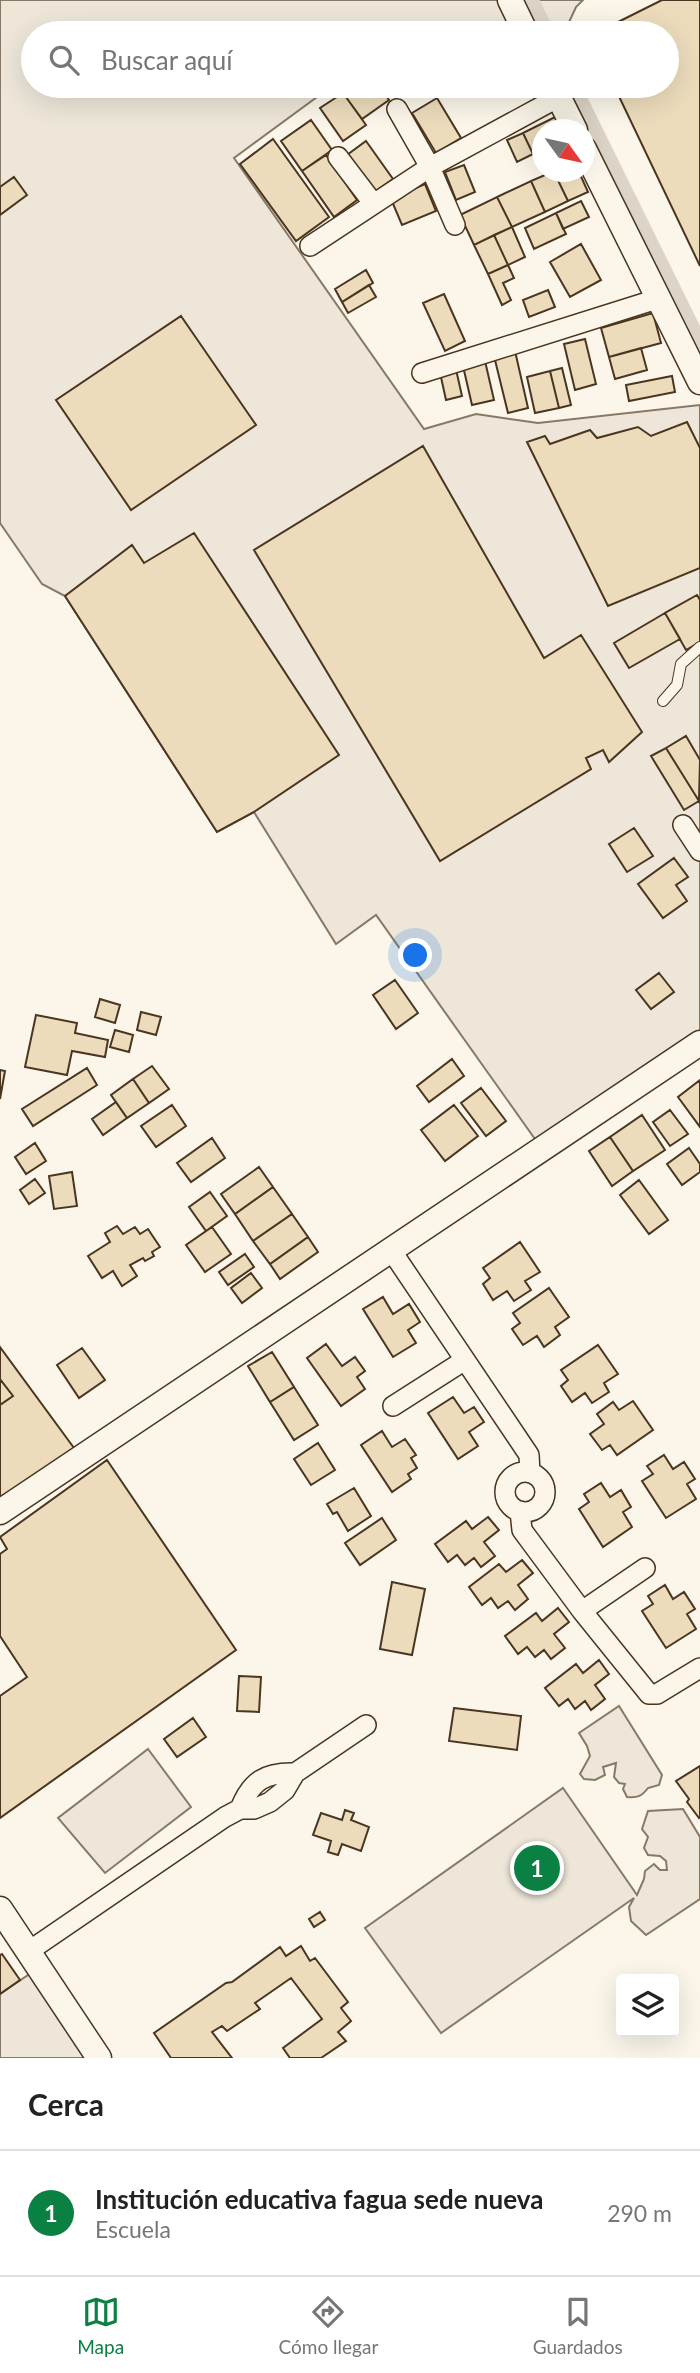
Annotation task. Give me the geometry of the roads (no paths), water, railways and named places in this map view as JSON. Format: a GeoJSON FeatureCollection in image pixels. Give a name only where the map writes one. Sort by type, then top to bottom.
{"type":"FeatureCollection","features":[{"type":"Feature","properties":{"kind":"street"},"geometry":{"type":"LineString","coordinates":[[510,0],[520,21]]}},
{"type":"Feature","properties":{"kind":"street"},"geometry":{"type":"LineString","coordinates":[[310,246],[373,202],[546,98]]}},
{"type":"Feature","properties":{"kind":"street"},"geometry":{"type":"LineString","coordinates":[[559,98],[570,119]]}},
{"type":"Feature","properties":{"kind":"street"},"geometry":{"type":"LineString","coordinates":[[397,109],[430,167],[455,225]]}},
{"type":"Feature","properties":{"kind":"street"},"geometry":{"type":"LineString","coordinates":[[338,157],[373,202]]}},
{"type":"Feature","properties":{"kind":"street"},"geometry":{"type":"LineString","coordinates":[[595,172],[700,382]]}},
{"type":"Feature","properties":{"kind":"street"},"geometry":{"type":"LineString","coordinates":[[422,373],[657,299]]}},
{"type":"Feature","properties":{"kind":"street"},"geometry":{"type":"LineString","coordinates":[[683,825],[700,851]]}},
{"type":"Feature","properties":{"kind":"street"},"geometry":{"type":"LineString","coordinates":[[0,1512],[700,1043]]}},
{"type":"Feature","properties":{"kind":"street"},"geometry":{"type":"LineString","coordinates":[[391,1250],[528,1455],[530,1473],[544,1486],[543,1500],[534,1510],[520,1511],[522,1530],[582,1611],[649,1694],[657,1693],[700,1668]]}},
{"type":"Feature","properties":{"kind":"street"},"geometry":{"type":"LineString","coordinates":[[393,1406],[465,1360]]}},
{"type":"Feature","properties":{"kind":"street"},"geometry":{"type":"LineString","coordinates":[[582,1611],[645,1568]]}},
{"type":"Feature","properties":{"kind":"street"},"geometry":{"type":"LineString","coordinates":[[29,1951],[240,1809],[254,1809],[270,1802],[285,1790],[295,1773],[366,1725]]}},
{"type":"Feature","properties":{"kind":"street"},"geometry":{"type":"LineString","coordinates":[[0,1909],[99,2058]]}},
{"type":"Feature","properties":{"kind":"lane"},"geometry":{"type":"LineString","coordinates":[[663,701],[677,685],[681,664],[700,647]]}},
{"type":"Feature","properties":{"kind":"waterway"},"geometry":{"type":"LineString","coordinates":[[527,0],[537,21]]}},
{"type":"Feature","properties":{"kind":"waterway"},"geometry":{"type":"LineString","coordinates":[[575,98],[700,352]]}},
{"type":"Feature","properties":{"kind":"place","name":"Institución educativa fagua sede nueva"},"geometry":{"type":"Point","coordinates":[537,1868]}}]}
